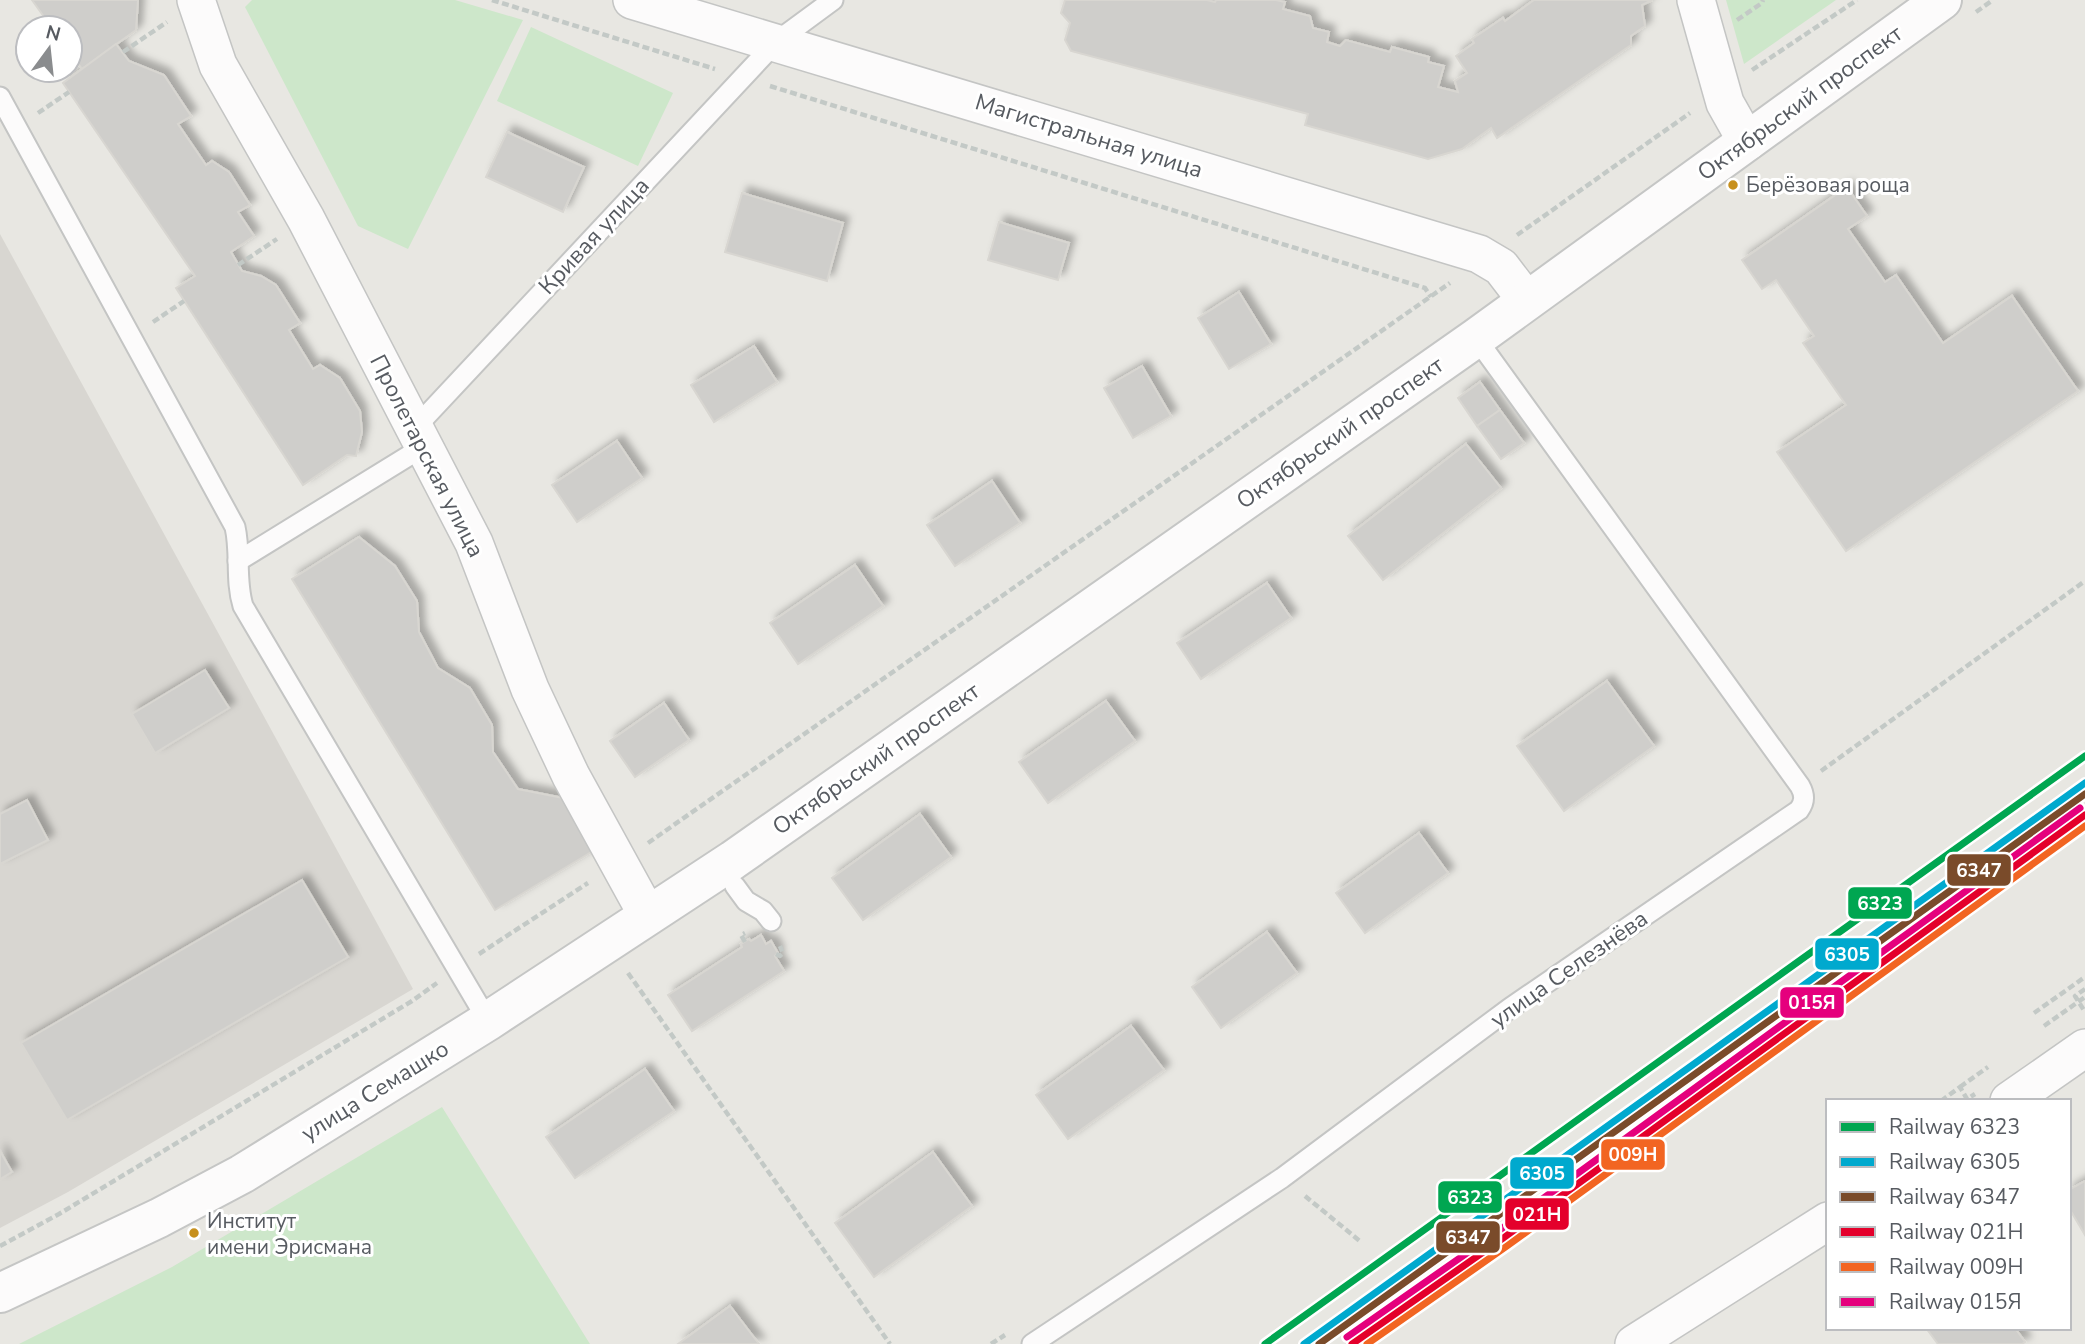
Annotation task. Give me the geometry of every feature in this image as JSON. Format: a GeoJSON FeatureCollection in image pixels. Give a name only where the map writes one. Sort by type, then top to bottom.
{"type":"FeatureCollection","features":[{"type":"Feature","properties":{"kind":"main road","name":"Октябрьский проспект"},"geometry":{"type":"LineString","coordinates":[[734,873],[1942,0]]}},
{"type":"Feature","properties":{"kind":"main road","name":"улица Семашко"},"geometry":{"type":"LineString","coordinates":[[0,1293],[159,1218],[242,1174],[488,1021],[648,916],[734,873]]}},
{"type":"Feature","properties":{"kind":"street","name":"Магистральная улица"},"geometry":{"type":"LineString","coordinates":[[632,0],[1487,257],[1501,267],[1527,301]]}},
{"type":"Feature","properties":{"kind":"street"},"geometry":{"type":"LineString","coordinates":[[1696,0],[1721,92],[1747,142]]}},
{"type":"Feature","properties":{"kind":"street","name":"Пролетарская улица"},"geometry":{"type":"LineString","coordinates":[[197,1],[218,65],[306,219],[474,543],[530,689],[571,776],[648,916]]}},
{"type":"Feature","properties":{"kind":"street"},"geometry":{"type":"LineString","coordinates":[[2012,1099],[2085,1048]]}},
{"type":"Feature","properties":{"kind":"street"},"geometry":{"type":"LineString","coordinates":[[1634,1344],[1826,1222]]}},
{"type":"Feature","properties":{"kind":"lane","name":"Кривая улица"},"geometry":{"type":"LineString","coordinates":[[238,561],[418,438],[776,42],[834,0]]}},
{"type":"Feature","properties":{"kind":"lane"},"geometry":{"type":"LineString","coordinates":[[0,97],[235,527],[238,539],[239,593],[243,606],[488,1021]]}},
{"type":"Feature","properties":{"kind":"lane"},"geometry":{"type":"LineString","coordinates":[[1475,338],[1800,786]]}},
{"type":"Feature","properties":{"kind":"lane","name":"улица Селезнёва"},"geometry":{"type":"LineString","coordinates":[[1032,1344],[1282,1178],[1510,1008],[1799,810],[1804,797],[1800,786]]}},
{"type":"Feature","properties":{"kind":"lane"},"geometry":{"type":"LineString","coordinates":[[734,873],[746,901],[763,911],[771,921]]}},
{"type":"Feature","properties":{"kind":"path"},"geometry":{"type":"LineString","coordinates":[[492,0],[1425,288],[1431,297]]}},
{"type":"Feature","properties":{"kind":"path"},"geometry":{"type":"LineString","coordinates":[[0,1247],[400,1008],[619,864],[1721,92],[1857,0]]}},
{"type":"Feature","properties":{"kind":"path"},"geometry":{"type":"LineString","coordinates":[[123,52],[197,1]]}},
{"type":"Feature","properties":{"kind":"path"},"geometry":{"type":"LineString","coordinates":[[17,128],[68,92]]}},
{"type":"Feature","properties":{"kind":"path"},"geometry":{"type":"LineString","coordinates":[[238,265],[306,219]]}},
{"type":"Feature","properties":{"kind":"path"},"geometry":{"type":"LineString","coordinates":[[131,336],[184,301]]}},
{"type":"Feature","properties":{"kind":"path"},"geometry":{"type":"LineString","coordinates":[[1800,786],[2085,582]]}},
{"type":"Feature","properties":{"kind":"path"},"geometry":{"type":"LineString","coordinates":[[623,965],[890,1344]]}},
{"type":"Feature","properties":{"kind":"path"},"geometry":{"type":"LineString","coordinates":[[2034,1013],[2085,977]]}},
{"type":"Feature","properties":{"kind":"path"},"geometry":{"type":"LineString","coordinates":[[2085,989],[2075,996],[2085,1012]]}},
{"type":"Feature","properties":{"kind":"path"},"geometry":{"type":"LineString","coordinates":[[2044,1026],[2085,997]]}},
{"type":"Feature","properties":{"kind":"path"},"geometry":{"type":"LineString","coordinates":[[1960,1087],[1988,1067]]}},
{"type":"Feature","properties":{"kind":"path"},"geometry":{"type":"LineString","coordinates":[[1282,1178],[1361,1242]]}},
{"type":"Feature","properties":{"kind":"shaded area"},"geometry":{"type":"Polygon","coordinates":[[[0,234],[413,989],[68,1192],[0,1228],[0,234]]]}},
{"type":"Feature","properties":{"kind":"green space"},"geometry":{"type":"Polygon","coordinates":[[[252,0],[455,0],[523,20],[408,249],[358,226],[245,7],[252,0]]]}},
{"type":"Feature","properties":{"kind":"green space"},"geometry":{"type":"Polygon","coordinates":[[[1726,0],[1836,0],[1744,64],[1726,0]]]}},
{"type":"Feature","properties":{"kind":"green space"},"geometry":{"type":"Polygon","coordinates":[[[531,27],[673,93],[638,166],[497,101],[531,27]]]}},
{"type":"Feature","properties":{"kind":"green space"},"geometry":{"type":"Polygon","coordinates":[[[442,1107],[590,1344],[19,1344],[172,1267],[442,1107]]]}},
{"type":"Feature","properties":{"kind":"building"},"geometry":{"type":"Polygon","coordinates":[[[32,0],[138,0],[136,30],[84,68],[84,14],[42,14],[32,0]]]}},
{"type":"Feature","properties":{"kind":"building"},"geometry":{"type":"Polygon","coordinates":[[[1065,0],[1285,2],[1283,9],[1310,16],[1313,28],[1329,32],[1327,42],[1340,46],[1346,40],[1390,52],[1392,47],[1429,57],[1428,62],[1444,66],[1438,87],[1458,92],[1455,81],[1467,73],[1456,56],[1474,43],[1472,39],[1503,18],[1505,21],[1534,0],[1652,0],[1642,5],[1645,26],[1631,36],[1631,45],[1497,138],[1491,128],[1462,149],[1428,159],[1305,125],[1308,114],[1071,51],[1065,40],[1070,23],[1061,13],[1065,0]]]}},
{"type":"Feature","properties":{"kind":"building"},"geometry":{"type":"Polygon","coordinates":[[[116,44],[129,61],[164,75],[191,116],[178,124],[206,165],[212,161],[229,172],[250,205],[238,212],[254,236],[231,252],[242,271],[261,276],[276,285],[300,323],[289,330],[313,369],[320,365],[340,378],[360,411],[362,432],[356,456],[347,455],[303,485],[176,288],[195,276],[64,84],[84,84],[84,68],[116,44]]]}},
{"type":"Feature","properties":{"kind":"building"},"geometry":{"type":"Polygon","coordinates":[[[507,132],[584,167],[563,212],[486,177],[507,132]]]}},
{"type":"Feature","properties":{"kind":"building"},"geometry":{"type":"Polygon","coordinates":[[[1847,187],[1867,216],[1848,229],[1885,282],[1896,275],[1943,343],[2012,296],[2078,391],[1846,551],[1777,452],[1846,405],[1803,343],[1814,336],[1776,280],[1762,289],[1742,260],[1847,187]]]}},
{"type":"Feature","properties":{"kind":"building"},"geometry":{"type":"Polygon","coordinates":[[[742,193],[843,223],[827,281],[725,252],[742,193]]]}},
{"type":"Feature","properties":{"kind":"building"},"geometry":{"type":"Polygon","coordinates":[[[999,222],[1069,243],[1058,280],[988,260],[999,222]]]}},
{"type":"Feature","properties":{"kind":"building"},"geometry":{"type":"Polygon","coordinates":[[[1239,292],[1271,344],[1229,369],[1198,318],[1239,292]]]}},
{"type":"Feature","properties":{"kind":"building"},"geometry":{"type":"Polygon","coordinates":[[[754,346],[777,382],[714,422],[691,385],[754,346]]]}},
{"type":"Feature","properties":{"kind":"building"},"geometry":{"type":"Polygon","coordinates":[[[1142,366],[1171,416],[1133,438],[1104,388],[1142,366]]]}},
{"type":"Feature","properties":{"kind":"building"},"geometry":{"type":"Polygon","coordinates":[[[1480,382],[1500,410],[1477,426],[1458,398],[1480,382]]]}},
{"type":"Feature","properties":{"kind":"building"},"geometry":{"type":"Polygon","coordinates":[[[1500,410],[1524,443],[1501,459],[1477,426],[1500,410]]]}},
{"type":"Feature","properties":{"kind":"building"},"geometry":{"type":"Polygon","coordinates":[[[617,441],[642,478],[577,522],[552,485],[617,441]]]}},
{"type":"Feature","properties":{"kind":"building"},"geometry":{"type":"Polygon","coordinates":[[[1466,444],[1501,488],[1383,580],[1348,536],[1466,444]]]}},
{"type":"Feature","properties":{"kind":"building"},"geometry":{"type":"Polygon","coordinates":[[[992,481],[1020,523],[955,566],[927,525],[992,481]]]}},
{"type":"Feature","properties":{"kind":"building"},"geometry":{"type":"Polygon","coordinates":[[[359,537],[395,566],[417,601],[419,632],[438,668],[470,688],[492,725],[493,752],[518,789],[563,798],[593,851],[495,910],[292,579],[359,537]]]}},
{"type":"Feature","properties":{"kind":"building"},"geometry":{"type":"Polygon","coordinates":[[[855,565],[883,606],[798,664],[770,623],[855,565]]]}},
{"type":"Feature","properties":{"kind":"building"},"geometry":{"type":"Polygon","coordinates":[[[1267,583],[1291,618],[1201,679],[1177,643],[1267,583]]]}},
{"type":"Feature","properties":{"kind":"building"},"geometry":{"type":"Polygon","coordinates":[[[205,670],[229,708],[155,753],[132,714],[205,670]]]}},
{"type":"Feature","properties":{"kind":"building"},"geometry":{"type":"Polygon","coordinates":[[[1607,681],[1654,746],[1564,811],[1517,746],[1607,681]]]}},
{"type":"Feature","properties":{"kind":"building"},"geometry":{"type":"Polygon","coordinates":[[[1106,701],[1135,741],[1048,803],[1019,762],[1106,701]]]}},
{"type":"Feature","properties":{"kind":"building"},"geometry":{"type":"Polygon","coordinates":[[[664,703],[689,740],[635,777],[610,741],[664,703]]]}},
{"type":"Feature","properties":{"kind":"building"},"geometry":{"type":"Polygon","coordinates":[[[27,800],[48,840],[0,864],[0,814],[27,800]]]}},
{"type":"Feature","properties":{"kind":"building"},"geometry":{"type":"Polygon","coordinates":[[[920,814],[951,857],[863,920],[832,878],[920,814]]]}},
{"type":"Feature","properties":{"kind":"building"},"geometry":{"type":"Polygon","coordinates":[[[1419,833],[1448,873],[1365,933],[1336,893],[1419,833]]]}},
{"type":"Feature","properties":{"kind":"building"},"geometry":{"type":"Polygon","coordinates":[[[302,880],[348,957],[67,1120],[21,1043],[302,880]]]}},
{"type":"Feature","properties":{"kind":"building"},"geometry":{"type":"Polygon","coordinates":[[[1267,932],[1297,973],[1221,1028],[1192,987],[1267,932]]]}},
{"type":"Feature","properties":{"kind":"building"},"geometry":{"type":"Polygon","coordinates":[[[761,935],[766,944],[771,941],[778,953],[775,956],[784,971],[692,1031],[668,995],[742,947],[741,944],[761,935]]]}},
{"type":"Feature","properties":{"kind":"building"},"geometry":{"type":"Polygon","coordinates":[[[1131,1026],[1164,1070],[1068,1139],[1036,1095],[1131,1026]]]}},
{"type":"Feature","properties":{"kind":"building"},"geometry":{"type":"Polygon","coordinates":[[[645,1069],[674,1111],[575,1178],[546,1137],[645,1069]]]}},
{"type":"Feature","properties":{"kind":"building"},"geometry":{"type":"Polygon","coordinates":[[[0,1151],[12,1172],[0,1179],[0,1151]]]}},
{"type":"Feature","properties":{"kind":"building"},"geometry":{"type":"Polygon","coordinates":[[[933,1152],[972,1206],[874,1277],[835,1223],[933,1152]]]}},
{"type":"Feature","properties":{"kind":"building"},"geometry":{"type":"Polygon","coordinates":[[[2085,1181],[2085,1235],[2071,1211],[2071,1189],[2085,1181]]]}},
{"type":"Feature","properties":{"kind":"building"},"geometry":{"type":"Polygon","coordinates":[[[730,1306],[759,1344],[678,1344],[730,1306]]]}},
{"type":"Feature","properties":{"kind":"building"},"geometry":{"type":"Polygon","coordinates":[[[1928,1330],[2016,1330],[2025,1342],[2022,1344],[1938,1344],[1928,1330]]]}},
{"type":"Feature","properties":{"kind":"rail line","name":"6323"},"geometry":{"type":"LineString","coordinates":[[1265,1344],[2085,756]]}},
{"type":"Feature","properties":{"kind":"rail line","name":"6305"},"geometry":{"type":"LineString","coordinates":[[1304,1344],[2085,783]]}},
{"type":"Feature","properties":{"kind":"rail line","name":"6347"},"geometry":{"type":"LineString","coordinates":[[1319,1344],[2085,794]]}},
{"type":"Feature","properties":{"kind":"rail line","name":"015Я"},"geometry":{"type":"LineString","coordinates":[[1347,1337],[1497,1232],[2080,808]]}},
{"type":"Feature","properties":{"kind":"rail line","name":"021Н"},"geometry":{"type":"LineString","coordinates":[[1352,1344],[1502,1239],[2085,815]]}},
{"type":"Feature","properties":{"kind":"rail line","name":"009Н"},"geometry":{"type":"LineString","coordinates":[[1367,1344],[1507,1246],[2085,826]]}},
{"type":"Feature","properties":{"kind":"place","name":"Берёзовая роща"},"geometry":{"type":"Point","coordinates":[1733,185]}},
{"type":"Feature","properties":{"kind":"place","name":"Институт имени Эрисмана"},"geometry":{"type":"Point","coordinates":[194,1233]}}]}
